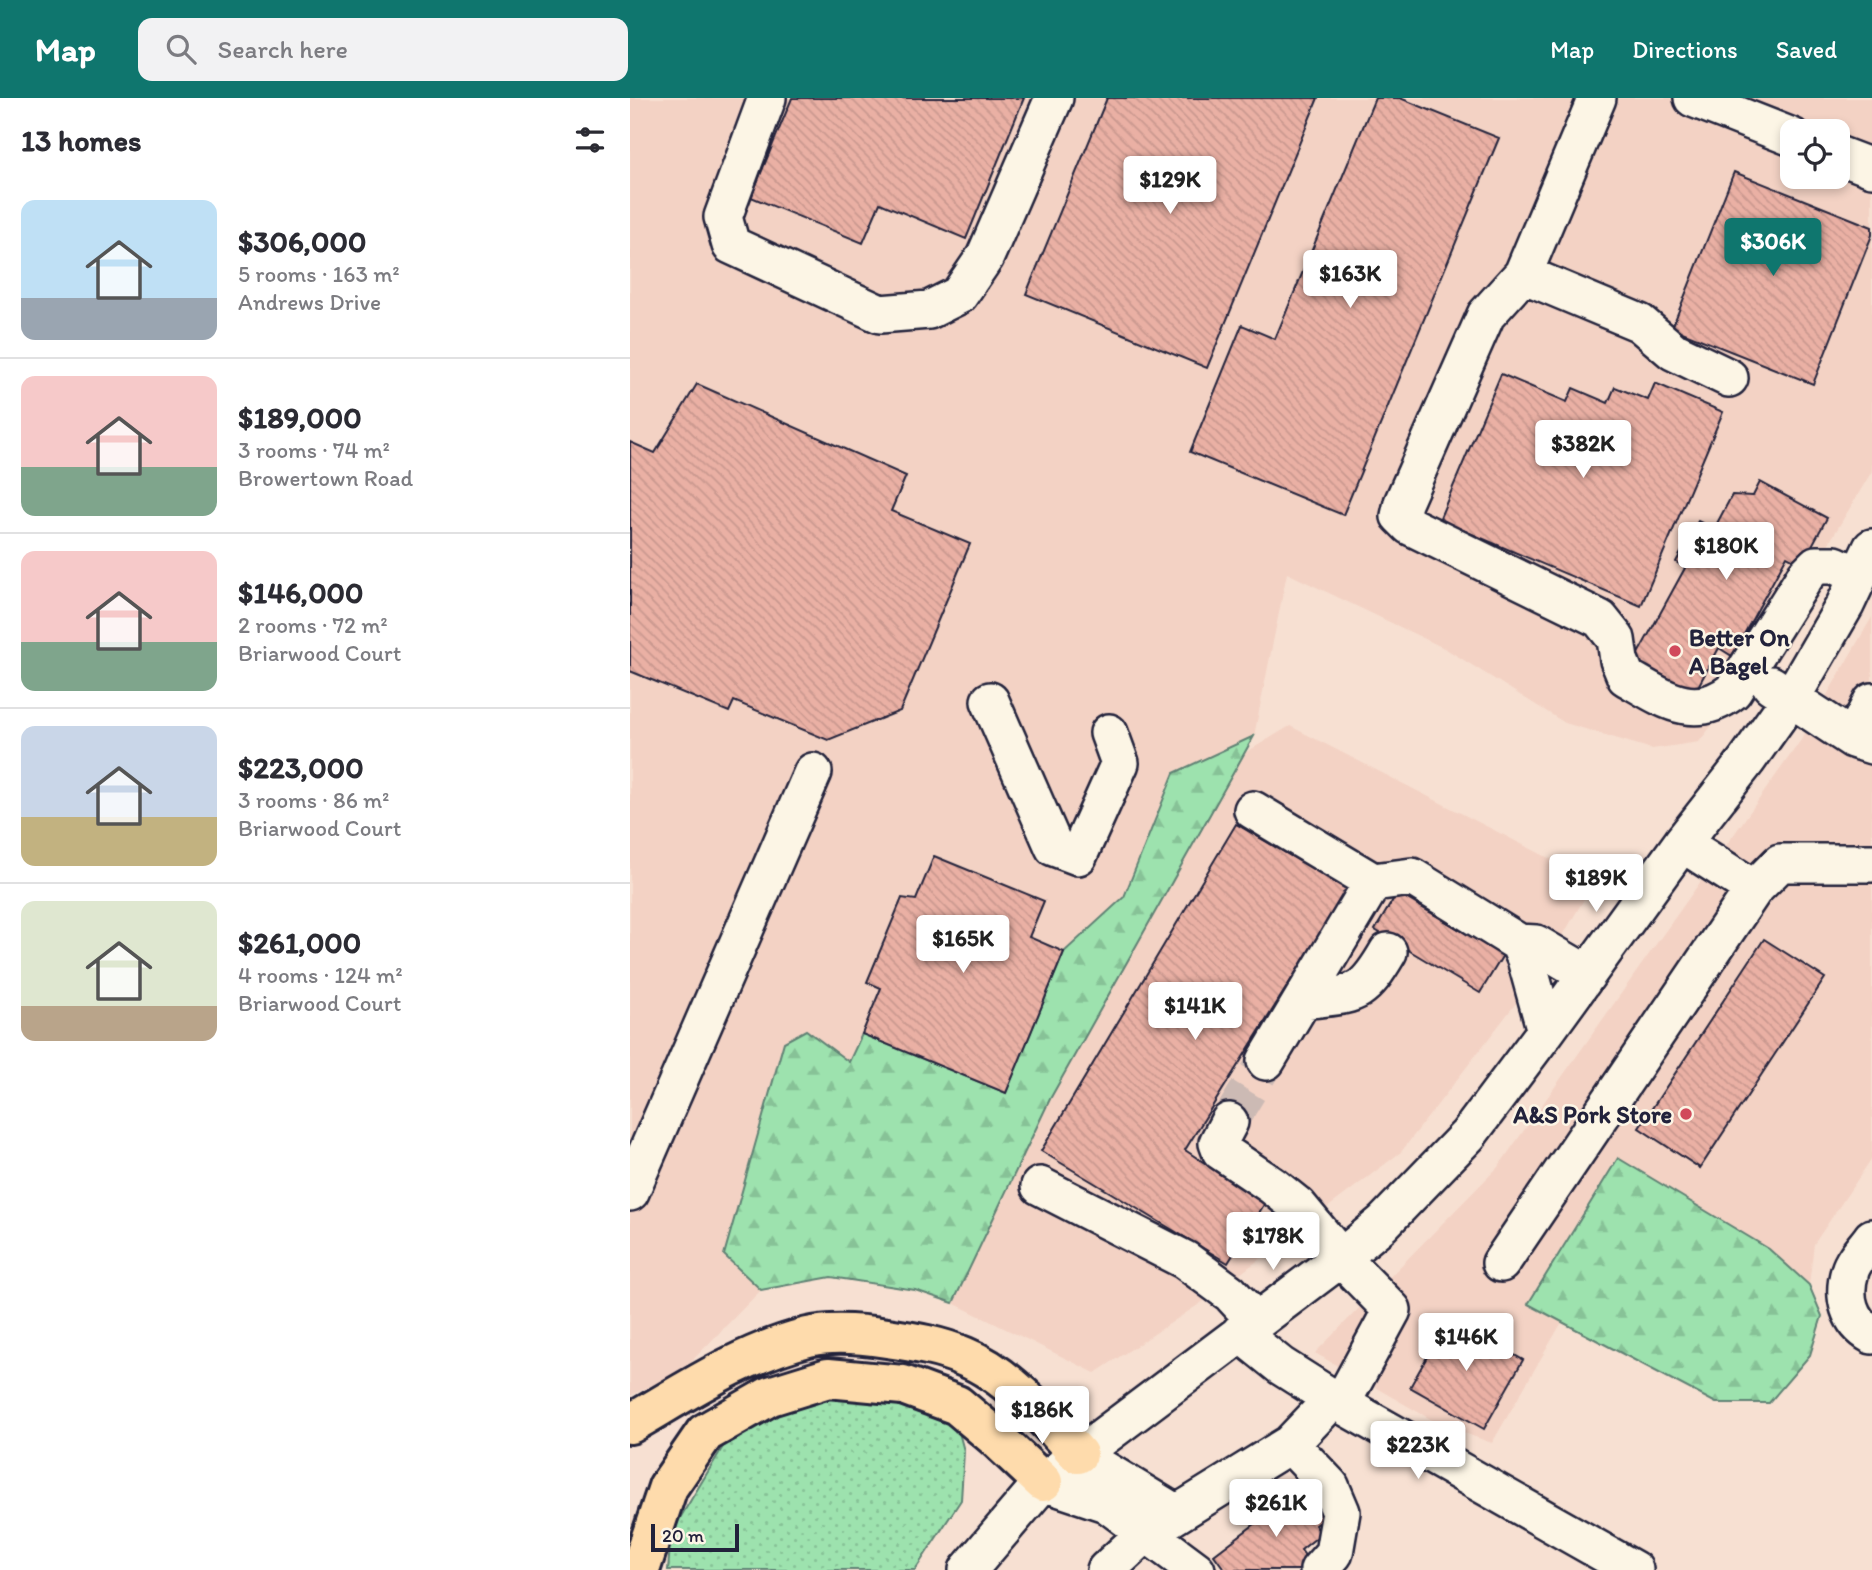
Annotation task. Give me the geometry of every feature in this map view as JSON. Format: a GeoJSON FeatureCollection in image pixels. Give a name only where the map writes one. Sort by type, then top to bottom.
{"type":"FeatureCollection","features":[{"type":"Feature","properties":{"kind":"highway"},"geometry":{"type":"LineString","coordinates":[[630,1424],[738,1362],[809,1337],[858,1334],[923,1343],[967,1357],[1008,1383],[1037,1409],[1078,1454]]}},
{"type":"Feature","properties":{"kind":"highway"},"geometry":{"type":"LineString","coordinates":[[640,1570],[668,1486],[705,1433],[770,1396],[828,1378],[904,1385],[957,1405],[1043,1482]]}},
{"type":"Feature","properties":{"kind":"street"},"geometry":{"type":"LineString","coordinates":[[767,98],[723,217],[730,245],[880,314],[929,310],[959,295],[985,257],[1054,98]]}},
{"type":"Feature","properties":{"kind":"street"},"geometry":{"type":"LineString","coordinates":[[1597,98],[1523,274],[1486,315],[1403,503],[1400,516],[1410,526],[1600,619],[1616,639],[1619,660],[1626,677],[1671,703],[1697,706],[1720,702],[1733,691],[1806,575],[1816,565],[1865,562]]}},
{"type":"Feature","properties":{"kind":"street"},"geometry":{"type":"LineString","coordinates":[[1693,98],[1780,132]]}},
{"type":"Feature","properties":{"kind":"street"},"geometry":{"type":"LineString","coordinates":[[1850,160],[1872,168]]}},
{"type":"Feature","properties":{"kind":"street"},"geometry":{"type":"LineString","coordinates":[[1523,274],[1640,323],[1673,351],[1729,378]]}},
{"type":"Feature","properties":{"kind":"street"},"geometry":{"type":"LineString","coordinates":[[968,1570],[1043,1482],[1341,1258],[1383,1223],[1468,1135],[1791,698],[1845,605],[1865,562]]}},
{"type":"Feature","properties":{"kind":"street"},"geometry":{"type":"LineString","coordinates":[[1747,669],[1863,742],[1872,702]]}},
{"type":"Feature","properties":{"kind":"street"},"geometry":{"type":"LineString","coordinates":[[990,701],[1054,847],[1078,856],[1120,763],[1109,733]]}},
{"type":"Feature","properties":{"kind":"street"},"geometry":{"type":"LineString","coordinates":[[630,1192],[813,772]]}},
{"type":"Feature","properties":{"kind":"street"},"geometry":{"type":"LineString","coordinates":[[1253,810],[1373,882],[1412,877],[1518,943],[1536,944],[1587,975]]}},
{"type":"Feature","properties":{"kind":"street"},"geometry":{"type":"LineString","coordinates":[[1682,843],[1754,889]]}},
{"type":"Feature","properties":{"kind":"street"},"geometry":{"type":"LineString","coordinates":[[1501,1263],[1754,889],[1780,863],[1872,863]]}},
{"type":"Feature","properties":{"kind":"street"},"geometry":{"type":"LineString","coordinates":[[1266,1061],[1373,882]]}},
{"type":"Feature","properties":{"kind":"street"},"geometry":{"type":"LineString","coordinates":[[1518,943],[1526,959],[1546,1031]]}},
{"type":"Feature","properties":{"kind":"street"},"geometry":{"type":"LineString","coordinates":[[1303,1000],[1358,991],[1373,977],[1388,953]]}},
{"type":"Feature","properties":{"kind":"street"},"geometry":{"type":"LineString","coordinates":[[1106,1570],[1168,1548],[1290,1444],[1337,1401],[1392,1310],[1341,1258],[1292,1200],[1221,1151],[1218,1143],[1229,1122]]}},
{"type":"Feature","properties":{"kind":"street"},"geometry":{"type":"LineString","coordinates":[[1040,1186],[1185,1260],[1230,1293],[1248,1327],[1281,1366],[1337,1401],[1634,1570]]}},
{"type":"Feature","properties":{"kind":"street"},"geometry":{"type":"LineString","coordinates":[[1872,1238],[1850,1269],[1846,1301],[1859,1327],[1872,1335]]}},
{"type":"Feature","properties":{"kind":"street"},"geometry":{"type":"LineString","coordinates":[[1290,1444],[1330,1486],[1341,1511],[1334,1553],[1319,1570]]}},
{"type":"Feature","properties":{"kind":"street"},"geometry":{"type":"LineString","coordinates":[[1078,1454],[1168,1548]]}},
{"type":"Feature","properties":{"kind":"street"},"geometry":{"type":"LineString","coordinates":[[1043,1482],[1107,1503],[1168,1548]]}},
{"type":"Feature","properties":{"kind":"shaded area"},"geometry":{"type":"Polygon","coordinates":[[[630,98],[1872,98],[1872,471],[1749,677],[1699,742],[1652,749],[1565,723],[1446,649],[1287,573],[1254,736],[1174,773],[1124,897],[1064,952],[1006,1093],[863,1034],[849,1063],[806,1030],[724,1255],[761,1290],[682,1371],[630,1396],[630,98]]]}},
{"type":"Feature","properties":{"kind":"shaded area"},"geometry":{"type":"Polygon","coordinates":[[[1872,617],[1872,1158],[1814,1244],[1809,1285],[1769,1249],[1618,1158],[1528,1305],[1562,1322],[1492,1443],[1439,1424],[1315,1353],[1498,1167],[1801,740],[1872,617]]]}},
{"type":"Feature","properties":{"kind":"shaded area"},"geometry":{"type":"Polygon","coordinates":[[[1290,726],[1586,877],[1584,899],[1547,963],[1401,1152],[1207,1299],[1095,1373],[953,1303],[1050,1099],[1245,753],[1290,726]]]}},
{"type":"Feature","properties":{"kind":"green space"},"geometry":{"type":"Polygon","coordinates":[[[1254,736],[1050,1099],[953,1303],[915,1290],[831,1277],[761,1290],[724,1255],[784,1042],[806,1030],[849,1062],[862,1034],[1006,1093],[1064,952],[1124,897],[1174,773],[1254,736]]]}},
{"type":"Feature","properties":{"kind":"green space"},"geometry":{"type":"Polygon","coordinates":[[[1618,1158],[1769,1249],[1809,1285],[1822,1316],[1810,1355],[1769,1403],[1716,1403],[1528,1304],[1618,1158]]]}},
{"type":"Feature","properties":{"kind":"green space"},"geometry":{"type":"Polygon","coordinates":[[[822,1392],[904,1402],[957,1425],[964,1451],[961,1500],[915,1570],[668,1570],[671,1533],[733,1430],[822,1392]]]}},
{"type":"Feature","properties":{"kind":"building"},"geometry":{"type":"Polygon","coordinates":[[[792,98],[1024,98],[966,239],[880,203],[863,243],[751,197],[792,98]]]}},
{"type":"Feature","properties":{"kind":"building"},"geometry":{"type":"Polygon","coordinates":[[[1107,98],[1318,98],[1207,368],[1026,294],[1107,98]]]}},
{"type":"Feature","properties":{"kind":"building"},"geometry":{"type":"Polygon","coordinates":[[[1375,98],[1400,98],[1499,138],[1343,515],[1190,452],[1242,325],[1275,339],[1375,98]]]}},
{"type":"Feature","properties":{"kind":"building"},"geometry":{"type":"Polygon","coordinates":[[[1734,172],[1872,227],[1872,235],[1813,384],[1672,328],[1734,172]]]}},
{"type":"Feature","properties":{"kind":"building"},"geometry":{"type":"Polygon","coordinates":[[[1501,374],[1567,402],[1573,388],[1608,403],[1615,387],[1648,400],[1655,383],[1723,412],[1641,606],[1439,520],[1501,374]]]}},
{"type":"Feature","properties":{"kind":"building"},"geometry":{"type":"Polygon","coordinates":[[[697,384],[906,476],[891,511],[970,544],[900,711],[828,740],[734,701],[729,712],[630,671],[630,442],[655,453],[697,384]]]}},
{"type":"Feature","properties":{"kind":"building"},"geometry":{"type":"Polygon","coordinates":[[[1760,482],[1827,518],[1802,564],[1787,556],[1732,656],[1719,648],[1694,694],[1634,661],[1685,568],[1676,562],[1698,521],[1714,529],[1732,495],[1753,496],[1760,482]]]}},
{"type":"Feature","properties":{"kind":"building"},"geometry":{"type":"Polygon","coordinates":[[[1236,824],[1348,889],[1185,1150],[1265,1203],[1228,1263],[1041,1151],[1236,824]]]}},
{"type":"Feature","properties":{"kind":"building"},"geometry":{"type":"Polygon","coordinates":[[[934,856],[1044,901],[1029,937],[1064,952],[1006,1093],[862,1034],[881,988],[867,982],[902,898],[916,900],[934,856]]]}},
{"type":"Feature","properties":{"kind":"building"},"geometry":{"type":"Polygon","coordinates":[[[1397,893],[1503,955],[1480,993],[1375,930],[1397,893]]]}},
{"type":"Feature","properties":{"kind":"building"},"geometry":{"type":"Polygon","coordinates":[[[1764,939],[1825,978],[1700,1168],[1639,1128],[1764,939]]]}},
{"type":"Feature","properties":{"kind":"building"},"geometry":{"type":"Polygon","coordinates":[[[1449,1318],[1523,1360],[1484,1429],[1410,1387],[1449,1318]]]}},
{"type":"Feature","properties":{"kind":"building"},"geometry":{"type":"Polygon","coordinates":[[[1301,1489],[1324,1518],[1315,1525],[1321,1534],[1301,1550],[1311,1564],[1304,1570],[1225,1570],[1214,1555],[1301,1489]]]}},
{"type":"Feature","properties":{"kind":"tunnel"},"geometry":{"type":"LineString","coordinates":[[1229,1122],[1266,1061]]}},
{"type":"Feature","properties":{"kind":"place","name":"Better On A Bagel"},"geometry":{"type":"Point","coordinates":[1675,651]}},
{"type":"Feature","properties":{"kind":"place","name":"A&S Pork Store"},"geometry":{"type":"Point","coordinates":[1686,1114]}}]}
